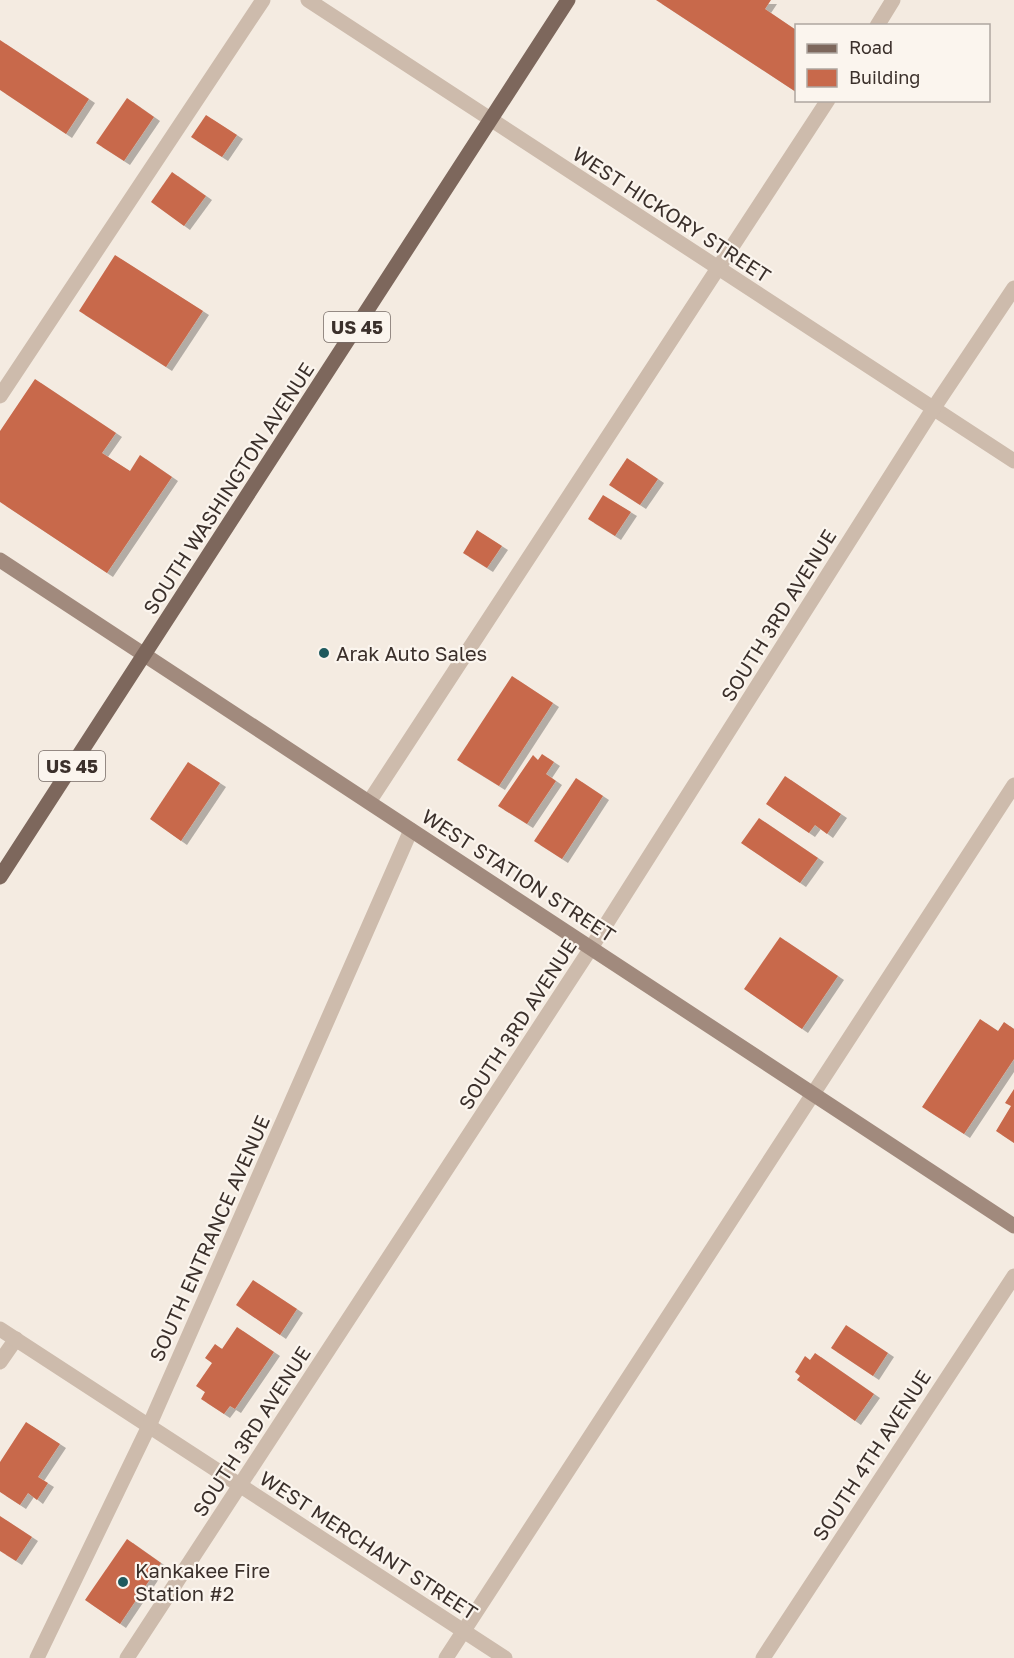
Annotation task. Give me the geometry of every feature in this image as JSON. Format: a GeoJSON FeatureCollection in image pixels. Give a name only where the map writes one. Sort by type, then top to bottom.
{"type":"FeatureCollection","features":[{"type":"Feature","properties":{"kind":"main road","name":"SOUTH WASHINGTON AVENUE"},"geometry":{"type":"LineString","coordinates":[[0,876],[568,0]]}},
{"type":"Feature","properties":{"kind":"main road","name":"WEST STATION STREET"},"geometry":{"type":"LineString","coordinates":[[0,560],[1014,1226]]}},
{"type":"Feature","properties":{"kind":"street"},"geometry":{"type":"LineString","coordinates":[[0,396],[263,0]]}},
{"type":"Feature","properties":{"kind":"street","name":"WEST HICKORY STREET"},"geometry":{"type":"LineString","coordinates":[[308,0],[1014,462]]}},
{"type":"Feature","properties":{"kind":"street"},"geometry":{"type":"LineString","coordinates":[[878,24],[893,0]]}},
{"type":"Feature","properties":{"kind":"street"},"geometry":{"type":"LineString","coordinates":[[369,802],[827,102]]}},
{"type":"Feature","properties":{"kind":"street","name":"SOUTH 3RD AVENUE"},"geometry":{"type":"LineString","coordinates":[[127,1658],[591,948],[933,409],[1014,288]]}},
{"type":"Feature","properties":{"kind":"street"},"geometry":{"type":"LineString","coordinates":[[446,1658],[1014,785]]}},
{"type":"Feature","properties":{"kind":"street","name":"SOUTH ENTRANCE AVENUE"},"geometry":{"type":"LineString","coordinates":[[37,1658],[149,1426],[411,830]]}},
{"type":"Feature","properties":{"kind":"street","name":"SOUTH 4TH AVENUE"},"geometry":{"type":"LineString","coordinates":[[763,1658],[1014,1276]]}},
{"type":"Feature","properties":{"kind":"street","name":"WEST MERCHANT STREET"},"geometry":{"type":"LineString","coordinates":[[0,1329],[505,1658]]}},
{"type":"Feature","properties":{"kind":"street"},"geometry":{"type":"LineString","coordinates":[[0,1362],[16,1339]]}},
{"type":"Feature","properties":{"kind":"building"},"geometry":{"type":"Polygon","coordinates":[[[656,0],[771,0],[765,9],[795,29],[795,91],[656,0]]]}},
{"type":"Feature","properties":{"kind":"building"},"geometry":{"type":"Polygon","coordinates":[[[0,40],[89,99],[66,134],[0,90],[0,40]]]}},
{"type":"Feature","properties":{"kind":"building"},"geometry":{"type":"Polygon","coordinates":[[[127,98],[154,117],[124,161],[96,143],[127,98]]]}},
{"type":"Feature","properties":{"kind":"building"},"geometry":{"type":"Polygon","coordinates":[[[206,115],[237,135],[222,157],[191,137],[206,115]]]}},
{"type":"Feature","properties":{"kind":"building"},"geometry":{"type":"Polygon","coordinates":[[[172,172],[206,196],[184,226],[151,202],[172,172]]]}},
{"type":"Feature","properties":{"kind":"building"},"geometry":{"type":"Polygon","coordinates":[[[115,255],[203,311],[166,367],[79,311],[115,255]]]}},
{"type":"Feature","properties":{"kind":"building"},"geometry":{"type":"Polygon","coordinates":[[[35,379],[116,433],[102,453],[130,471],[140,455],[172,477],[107,573],[0,502],[0,431],[35,379]]]}},
{"type":"Feature","properties":{"kind":"building"},"geometry":{"type":"Polygon","coordinates":[[[627,458],[658,479],[640,505],[609,485],[627,458]]]}},
{"type":"Feature","properties":{"kind":"building"},"geometry":{"type":"Polygon","coordinates":[[[603,495],[631,512],[615,536],[588,519],[603,495]]]}},
{"type":"Feature","properties":{"kind":"building"},"geometry":{"type":"Polygon","coordinates":[[[477,530],[502,546],[487,568],[463,553],[477,530]]]}},
{"type":"Feature","properties":{"kind":"building"},"geometry":{"type":"Polygon","coordinates":[[[512,676],[553,703],[499,786],[457,760],[512,676]]]}},
{"type":"Feature","properties":{"kind":"building"},"geometry":{"type":"Polygon","coordinates":[[[542,754],[554,762],[546,774],[556,781],[527,824],[498,806],[533,755],[538,760],[542,754]]]}},
{"type":"Feature","properties":{"kind":"building"},"geometry":{"type":"Polygon","coordinates":[[[188,762],[220,783],[181,841],[150,819],[188,762]]]}},
{"type":"Feature","properties":{"kind":"building"},"geometry":{"type":"Polygon","coordinates":[[[785,776],[841,814],[827,834],[815,825],[809,833],[766,804],[785,776]]]}},
{"type":"Feature","properties":{"kind":"building"},"geometry":{"type":"Polygon","coordinates":[[[576,778],[603,796],[562,859],[534,841],[576,778]]]}},
{"type":"Feature","properties":{"kind":"building"},"geometry":{"type":"Polygon","coordinates":[[[759,818],[818,858],[800,883],[741,843],[759,818]]]}},
{"type":"Feature","properties":{"kind":"building"},"geometry":{"type":"Polygon","coordinates":[[[780,937],[838,976],[802,1029],[744,989],[780,937]]]}},
{"type":"Feature","properties":{"kind":"building"},"geometry":{"type":"Polygon","coordinates":[[[980,1019],[998,1031],[1004,1022],[1014,1029],[1014,1059],[964,1134],[922,1107],[980,1019]]]}},
{"type":"Feature","properties":{"kind":"building"},"geometry":{"type":"Polygon","coordinates":[[[1014,1089],[1014,1143],[996,1131],[1011,1106],[1005,1103],[1014,1089]]]}},
{"type":"Feature","properties":{"kind":"building"},"geometry":{"type":"Polygon","coordinates":[[[253,1280],[297,1309],[280,1335],[236,1305],[253,1280]]]}},
{"type":"Feature","properties":{"kind":"building"},"geometry":{"type":"Polygon","coordinates":[[[846,1325],[888,1353],[873,1376],[831,1348],[846,1325]]]}},
{"type":"Feature","properties":{"kind":"building"},"geometry":{"type":"Polygon","coordinates":[[[237,1327],[274,1352],[235,1409],[230,1406],[224,1414],[201,1399],[205,1392],[196,1386],[212,1363],[205,1358],[215,1344],[222,1349],[237,1327]]]}},
{"type":"Feature","properties":{"kind":"building"},"geometry":{"type":"Polygon","coordinates":[[[815,1353],[874,1394],[855,1421],[797,1380],[800,1376],[795,1372],[805,1356],[810,1360],[815,1353]]]}},
{"type":"Feature","properties":{"kind":"building"},"geometry":{"type":"Polygon","coordinates":[[[26,1422],[60,1444],[38,1477],[48,1483],[37,1500],[28,1493],[20,1505],[0,1492],[0,1462],[26,1422]]]}},
{"type":"Feature","properties":{"kind":"building"},"geometry":{"type":"Polygon","coordinates":[[[0,1516],[32,1537],[16,1561],[0,1551],[0,1516]]]}},
{"type":"Feature","properties":{"kind":"building","name":"Kankakee Fire Station #2"},"geometry":{"type":"Polygon","coordinates":[[[127,1539],[161,1563],[120,1624],[85,1600],[127,1539]]]}},
{"type":"Feature","properties":{"kind":"place","name":"Arak Auto Sales"},"geometry":{"type":"Point","coordinates":[324,653]}},
{"type":"Feature","properties":{"kind":"place","name":"Kankakee Fire Station #2"},"geometry":{"type":"Point","coordinates":[123,1582]}}]}
